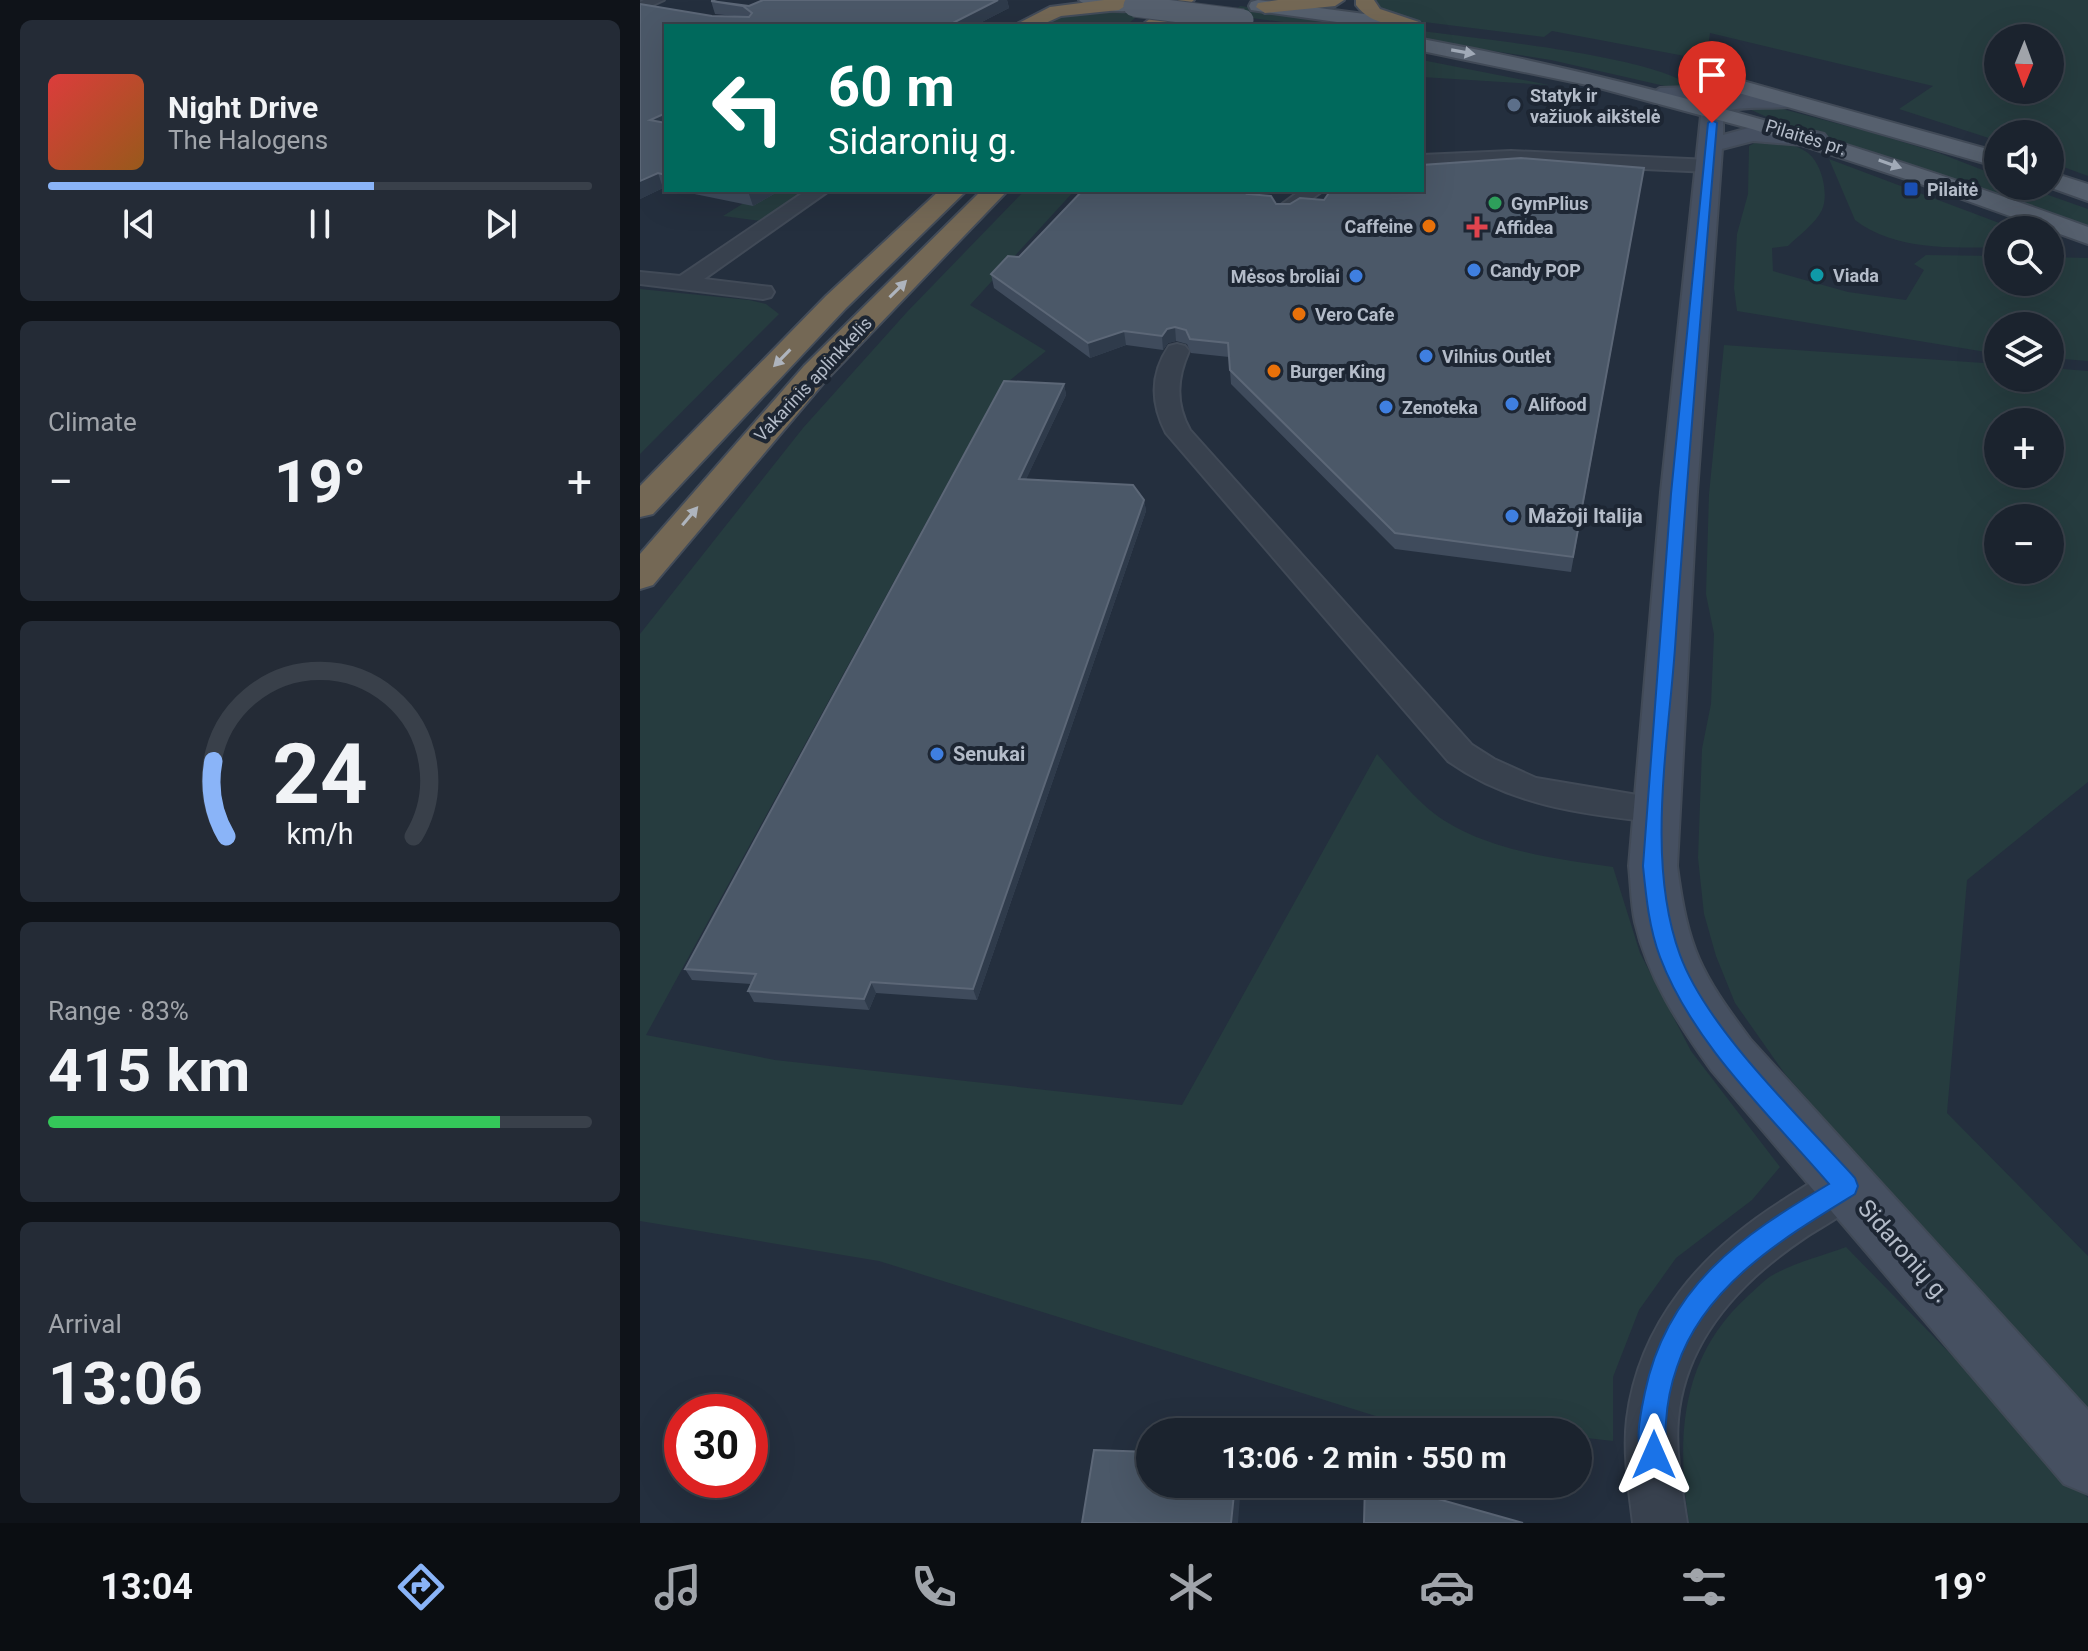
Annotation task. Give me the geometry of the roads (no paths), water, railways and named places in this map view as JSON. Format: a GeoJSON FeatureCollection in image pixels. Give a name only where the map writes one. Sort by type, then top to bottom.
{"type":"FeatureCollection","features":[{"type":"Feature","properties":{"kind":"highway"},"geometry":{"type":"LineString","coordinates":[[1154,24],[1185,0]]}},
{"type":"Feature","properties":{"kind":"highway"},"geometry":{"type":"LineString","coordinates":[[1185,24],[1214,0]]}},
{"type":"Feature","properties":{"kind":"highway"},"geometry":{"type":"LineString","coordinates":[[1259,16],[1335,0]]}},
{"type":"Feature","properties":{"kind":"highway"},"geometry":{"type":"LineString","coordinates":[[1365,0],[1365,5],[1373,13],[1405,24]]}},
{"type":"Feature","properties":{"kind":"highway"},"geometry":{"type":"LineString","coordinates":[[1005,24],[1026,9],[1027,1]]}},
{"type":"Feature","properties":{"kind":"highway"},"geometry":{"type":"LineString","coordinates":[[1028,24],[1057,11],[1126,5]]}},
{"type":"Feature","properties":{"kind":"highway","name":"Vakarinis aplinkkelis"},"geometry":{"type":"LineString","coordinates":[[641,504],[836,302],[953,192]]}},
{"type":"Feature","properties":{"kind":"highway","name":"Vakarinis aplinkkelis"},"geometry":{"type":"LineString","coordinates":[[640,577],[815,373],[994,192]]}},
{"type":"Feature","properties":{"kind":"main road"},"geometry":{"type":"LineString","coordinates":[[1088,0],[1381,24]]}},
{"type":"Feature","properties":{"kind":"main road"},"geometry":{"type":"LineString","coordinates":[[1214,0],[1285,24]]}},
{"type":"Feature","properties":{"kind":"main road","name":"Pilaitės pr."},"geometry":{"type":"LineString","coordinates":[[1424,41],[1486,36]]}},
{"type":"Feature","properties":{"kind":"main road","name":"Pilaitės pr."},"geometry":{"type":"LineString","coordinates":[[1424,41],[1712,108],[1816,139],[2088,236]]}},
{"type":"Feature","properties":{"kind":"main road","name":"Pilaitės pr."},"geometry":{"type":"LineString","coordinates":[[1690,73],[1984,156]]}},
{"type":"Feature","properties":{"kind":"main road"},"geometry":{"type":"LineString","coordinates":[[1660,95],[1695,93],[1718,80]]}},
{"type":"Feature","properties":{"kind":"main road","name":"Sidaronių g."},"geometry":{"type":"LineString","coordinates":[[1718,80],[1712,108],[1711,156],[1679,494],[1655,809],[1653,866],[1659,919],[1670,957],[1693,1003],[1731,1055],[2088,1460]]}},
{"type":"Feature","properties":{"kind":"main road"},"geometry":{"type":"LineString","coordinates":[[1712,108],[1736,99],[1795,101]]}},
{"type":"Feature","properties":{"kind":"main road"},"geometry":{"type":"LineString","coordinates":[[1711,156],[1752,134],[1816,139]]}},
{"type":"Feature","properties":{"kind":"main road"},"geometry":{"type":"LineString","coordinates":[[2064,184],[2088,193]]}},
{"type":"Feature","properties":{"kind":"street"},"geometry":{"type":"LineString","coordinates":[[640,8],[657,0]]}},
{"type":"Feature","properties":{"kind":"street"},"geometry":{"type":"LineString","coordinates":[[640,8],[668,14]]}},
{"type":"Feature","properties":{"kind":"street"},"geometry":{"type":"LineString","coordinates":[[1424,161],[1711,156]]}},
{"type":"Feature","properties":{"kind":"street"},"geometry":{"type":"LineString","coordinates":[[684,283],[817,192]]}},
{"type":"Feature","properties":{"kind":"street"},"geometry":{"type":"LineString","coordinates":[[1284,210],[1311,192]]}},
{"type":"Feature","properties":{"kind":"street"},"geometry":{"type":"LineString","coordinates":[[640,278],[763,292]]}},
{"type":"Feature","properties":{"kind":"street"},"geometry":{"type":"LineString","coordinates":[[1177,351],[1168,371],[1165,401],[1179,433],[1460,753],[1497,778],[1532,791],[1655,809]]}},
{"type":"Feature","properties":{"kind":"street"},"geometry":{"type":"LineString","coordinates":[[1660,1523],[1652,1423],[1664,1366],[1685,1320],[1727,1267],[1800,1214],[1846,1186]]}},
{"type":"Feature","properties":{"kind":"place","name":"Statyk ir važiuok aikštelė"},"geometry":{"type":"Point","coordinates":[1514,105]}},
{"type":"Feature","properties":{"kind":"place","name":"Pilaitė"},"geometry":{"type":"Point","coordinates":[1911,189]}},
{"type":"Feature","properties":{"kind":"place","name":"GymPlius"},"geometry":{"type":"Point","coordinates":[1495,203]}},
{"type":"Feature","properties":{"kind":"place","name":"Caffeine"},"geometry":{"type":"Point","coordinates":[1429,226]}},
{"type":"Feature","properties":{"kind":"place","name":"Affidea"},"geometry":{"type":"Point","coordinates":[1477,227]}},
{"type":"Feature","properties":{"kind":"place","name":"Candy POP"},"geometry":{"type":"Point","coordinates":[1474,270]}},
{"type":"Feature","properties":{"kind":"place","name":"Viada"},"geometry":{"type":"Point","coordinates":[1817,275]}},
{"type":"Feature","properties":{"kind":"place","name":"Mėsos broliai"},"geometry":{"type":"Point","coordinates":[1356,276]}},
{"type":"Feature","properties":{"kind":"place","name":"Vero Cafe"},"geometry":{"type":"Point","coordinates":[1299,314]}},
{"type":"Feature","properties":{"kind":"place","name":"Vilnius Outlet"},"geometry":{"type":"Point","coordinates":[1426,356]}},
{"type":"Feature","properties":{"kind":"place","name":"Burger King"},"geometry":{"type":"Point","coordinates":[1274,371]}},
{"type":"Feature","properties":{"kind":"place","name":"Alifood"},"geometry":{"type":"Point","coordinates":[1512,404]}},
{"type":"Feature","properties":{"kind":"place","name":"Zenoteka"},"geometry":{"type":"Point","coordinates":[1386,407]}},
{"type":"Feature","properties":{"kind":"place","name":"Mažoji Italija"},"geometry":{"type":"Point","coordinates":[1512,516]}},
{"type":"Feature","properties":{"kind":"place","name":"Senukai"},"geometry":{"type":"Point","coordinates":[937,754]}}]}
